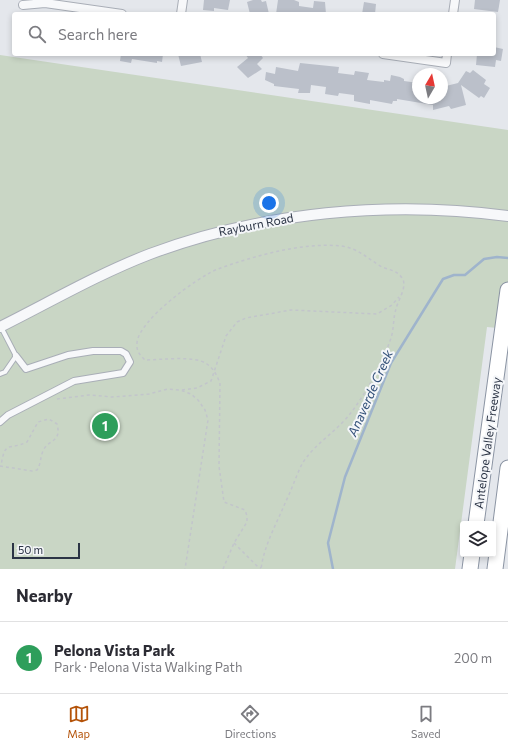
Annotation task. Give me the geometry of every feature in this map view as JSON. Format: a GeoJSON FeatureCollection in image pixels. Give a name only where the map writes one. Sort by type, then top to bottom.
{"type":"FeatureCollection","features":[{"type":"Feature","properties":{"kind":"highway","name":"Antelope Valley Freeway"},"geometry":{"type":"LineString","coordinates":[[476,521],[508,290]]}},
{"type":"Feature","properties":{"kind":"highway","name":"Antelope Valley Freeway"},"geometry":{"type":"LineString","coordinates":[[495,569],[508,468]]}},
{"type":"Feature","properties":{"kind":"highway"},"geometry":{"type":"LineString","coordinates":[[470,569],[472,557]]}},
{"type":"Feature","properties":{"kind":"street"},"geometry":{"type":"LineString","coordinates":[[181,12],[183,0]]}},
{"type":"Feature","properties":{"kind":"street"},"geometry":{"type":"LineString","coordinates":[[453,12],[455,0]]}},
{"type":"Feature","properties":{"kind":"street"},"geometry":{"type":"LineString","coordinates":[[23,4],[46,3],[108,12]]}},
{"type":"Feature","properties":{"kind":"street"},"geometry":{"type":"LineString","coordinates":[[397,56],[446,63],[447,56]]}},
{"type":"Feature","properties":{"kind":"street","name":"Rayburn Road"},"geometry":{"type":"LineString","coordinates":[[0,327],[103,274],[150,254],[199,238],[249,225],[307,216],[385,210],[435,209],[508,216]]}},
{"type":"Feature","properties":{"kind":"street"},"geometry":{"type":"LineString","coordinates":[[0,422],[8,415],[74,381],[122,373],[128,366],[129,357],[121,351],[93,351],[68,355],[26,369],[16,356]]}},
{"type":"Feature","properties":{"kind":"lane"},"geometry":{"type":"LineString","coordinates":[[0,327],[16,356],[5,372],[0,374]]}},
{"type":"Feature","properties":{"kind":"path"},"geometry":{"type":"LineString","coordinates":[[224,569],[234,543],[247,522],[247,516],[245,510],[224,502],[220,466],[220,384],[214,371],[206,363],[195,360],[145,360],[138,352],[137,343],[141,330],[164,305],[216,270],[272,253],[318,246],[341,246],[352,248],[370,257],[382,266],[395,271],[402,278],[404,284],[394,316],[391,337],[380,363],[350,415],[323,439],[302,464],[271,535],[262,559],[261,569]]}},
{"type":"Feature","properties":{"kind":"path"},"geometry":{"type":"LineString","coordinates":[[36,401],[90,395],[112,397],[149,394],[168,389],[180,390],[197,388],[211,381],[226,336],[237,322],[246,318],[291,310],[377,314],[392,306],[400,296]]}},
{"type":"Feature","properties":{"kind":"path"},"geometry":{"type":"LineString","coordinates":[[180,390],[191,394],[198,400],[205,410],[208,420],[185,569]]}},
{"type":"Feature","properties":{"kind":"path"},"geometry":{"type":"LineString","coordinates":[[49,419],[57,424],[58,432],[56,439],[45,448],[37,470],[32,471],[1,466],[5,450],[11,446],[28,442],[38,422],[49,419]]}},
{"type":"Feature","properties":{"kind":"path"},"geometry":{"type":"LineString","coordinates":[[234,543],[261,569]]}},
{"type":"Feature","properties":{"kind":"green space"},"geometry":{"type":"Polygon","coordinates":[[[0,55],[508,130],[508,329],[487,327],[461,521],[460,521],[455,569],[0,569],[0,55]]]}},
{"type":"Feature","properties":{"kind":"building"},"geometry":{"type":"Polygon","coordinates":[[[204,0],[230,0],[228,10],[214,8],[214,11],[203,10],[204,0]]]}},
{"type":"Feature","properties":{"kind":"building"},"geometry":{"type":"Polygon","coordinates":[[[253,0],[261,0],[262,2],[266,1],[269,12],[250,12],[247,2],[253,0]]]}},
{"type":"Feature","properties":{"kind":"building"},"geometry":{"type":"Polygon","coordinates":[[[278,0],[294,0],[299,2],[299,6],[313,8],[314,1],[325,2],[326,12],[276,12],[278,0]]]}},
{"type":"Feature","properties":{"kind":"building"},"geometry":{"type":"Polygon","coordinates":[[[475,0],[500,0],[498,12],[474,9],[475,0]]]}},
{"type":"Feature","properties":{"kind":"building"},"geometry":{"type":"Polygon","coordinates":[[[364,2],[376,4],[375,12],[362,12],[364,2]]]}},
{"type":"Feature","properties":{"kind":"building"},"geometry":{"type":"Polygon","coordinates":[[[496,47],[503,49],[501,61],[496,60],[495,67],[476,65],[477,56],[496,56],[496,47]]]}},
{"type":"Feature","properties":{"kind":"building"},"geometry":{"type":"Polygon","coordinates":[[[121,56],[163,56],[162,62],[157,61],[157,63],[132,59],[131,63],[120,61],[121,56]]]}},
{"type":"Feature","properties":{"kind":"building"},"geometry":{"type":"Polygon","coordinates":[[[178,56],[200,56],[202,62],[181,66],[178,56]]]}},
{"type":"Feature","properties":{"kind":"building"},"geometry":{"type":"Polygon","coordinates":[[[246,56],[262,56],[263,58],[257,64],[262,69],[248,78],[237,67],[248,58],[246,56]]]}},
{"type":"Feature","properties":{"kind":"building"},"geometry":{"type":"Polygon","coordinates":[[[300,63],[339,67],[338,73],[354,75],[355,71],[369,73],[367,80],[384,82],[384,80],[390,81],[391,75],[400,77],[404,79],[404,81],[412,82],[412,102],[397,99],[397,101],[393,101],[392,104],[370,100],[370,104],[354,101],[354,95],[339,93],[338,96],[325,94],[326,87],[311,85],[310,93],[298,93],[299,89],[274,86],[274,84],[265,80],[266,72],[275,74],[276,67],[298,71],[300,63]]]}},
{"type":"Feature","properties":{"kind":"building"},"geometry":{"type":"Polygon","coordinates":[[[473,70],[486,80],[484,84],[490,88],[484,98],[481,96],[479,98],[461,85],[466,105],[451,109],[449,106],[433,110],[433,105],[427,104],[448,104],[448,86],[458,83],[466,71],[470,73],[473,70]]]}},
{"type":"Feature","properties":{"kind":"waterway","name":"Anaverde Creek"},"geometry":{"type":"LineString","coordinates":[[333,569],[328,543],[345,477],[391,363],[443,279],[454,275],[465,275],[484,259],[497,257],[508,258]]}},
{"type":"Feature","properties":{"kind":"place","name":"Pelona Vista Park"},"geometry":{"type":"Point","coordinates":[105,426]}}]}
